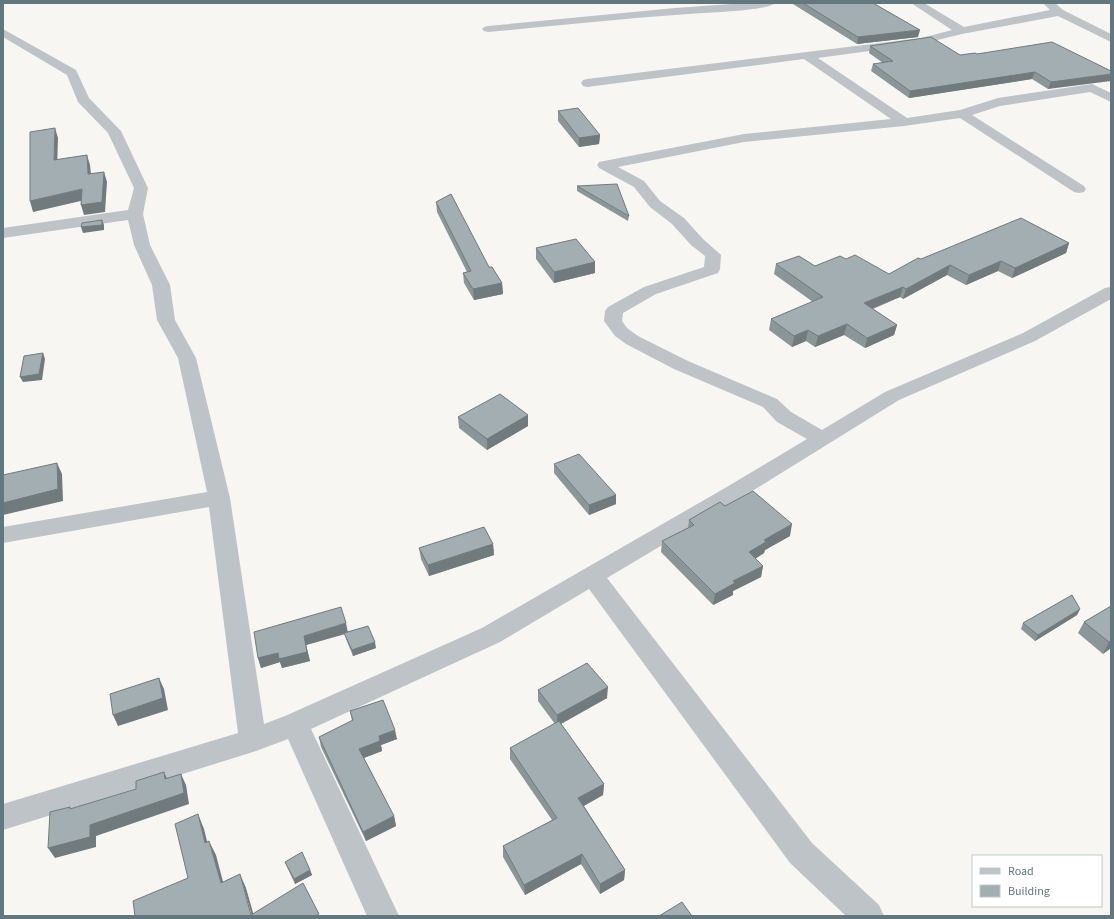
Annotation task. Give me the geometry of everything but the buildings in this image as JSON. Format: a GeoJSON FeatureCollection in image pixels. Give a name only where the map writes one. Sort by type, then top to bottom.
{"type":"FeatureCollection","features":[{"type":"Feature","properties":{"kind":"street"},"geometry":{"type":"LineString","coordinates":[[488,29],[675,11],[733,8],[770,3]]}},
{"type":"Feature","properties":{"kind":"street"},"geometry":{"type":"LineString","coordinates":[[916,3],[962,31]]}},
{"type":"Feature","properties":{"kind":"street"},"geometry":{"type":"LineString","coordinates":[[1048,3],[1060,12],[1111,39]]}},
{"type":"Feature","properties":{"kind":"street"},"geometry":{"type":"LineString","coordinates":[[587,83],[921,41],[962,31],[1060,12]]}},
{"type":"Feature","properties":{"kind":"street"},"geometry":{"type":"LineString","coordinates":[[3,32],[72,73],[83,99],[114,131],[140,188],[135,214],[142,244],[161,285],[166,320],[187,358],[218,498],[253,740]]}},
{"type":"Feature","properties":{"kind":"street"},"geometry":{"type":"LineString","coordinates":[[806,55],[904,122]]}},
{"type":"Feature","properties":{"kind":"street"},"geometry":{"type":"LineString","coordinates":[[823,439],[784,417],[770,403],[681,365],[621,332],[613,321],[614,311],[634,297],[674,282],[701,275],[712,269],[713,255],[697,242],[678,221],[655,204],[639,184],[604,165],[744,138],[904,122],[962,114],[998,102],[1092,88],[1111,98]]}},
{"type":"Feature","properties":{"kind":"street"},"geometry":{"type":"LineString","coordinates":[[962,114],[1079,189]]}},
{"type":"Feature","properties":{"kind":"street"},"geometry":{"type":"LineString","coordinates":[[3,233],[135,214]]}},
{"type":"Feature","properties":{"kind":"street"},"geometry":{"type":"LineString","coordinates":[[3,817],[253,740],[295,724],[491,635],[823,439],[892,396],[1028,337],[1111,292]]}},
{"type":"Feature","properties":{"kind":"street"},"geometry":{"type":"LineString","coordinates":[[3,535],[218,498]]}},
{"type":"Feature","properties":{"kind":"street"},"geometry":{"type":"LineString","coordinates":[[592,576],[801,853],[868,916]]}},
{"type":"Feature","properties":{"kind":"street"},"geometry":{"type":"LineString","coordinates":[[295,724],[383,916]]}}]}
